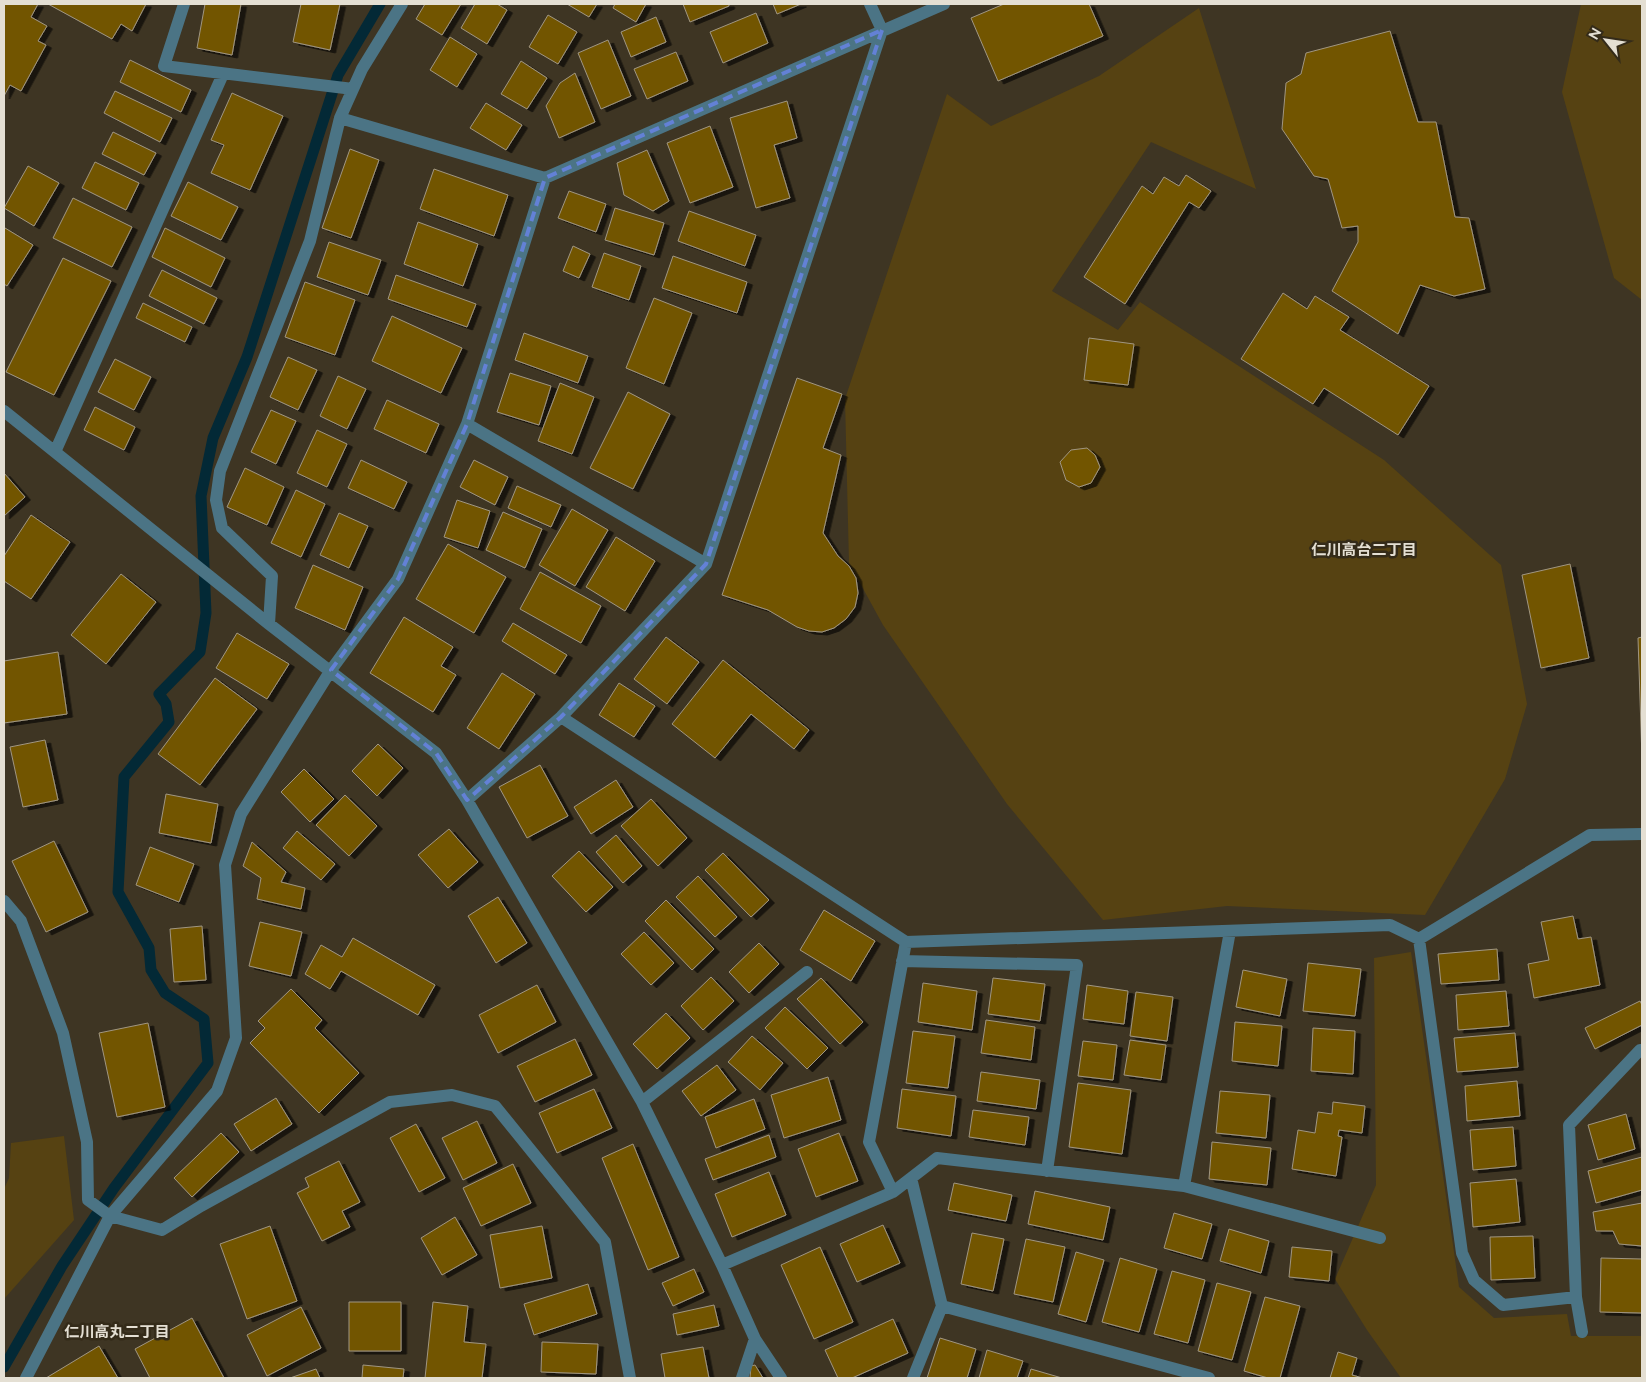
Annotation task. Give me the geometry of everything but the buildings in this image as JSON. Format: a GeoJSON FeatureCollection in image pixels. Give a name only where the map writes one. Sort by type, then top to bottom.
{"type":"FeatureCollection","features":[{"type":"Feature","properties":{"kind":"street"},"geometry":{"type":"LineString","coordinates":[[184,4],[164,66],[353,89]]}},
{"type":"Feature","properties":{"kind":"street"},"geometry":{"type":"LineString","coordinates":[[269,624],[272,576],[222,528],[216,500],[220,471],[310,241],[340,118],[362,69],[402,4]]}},
{"type":"Feature","properties":{"kind":"street"},"geometry":{"type":"LineString","coordinates":[[467,800],[562,717],[706,564],[882,30],[870,4]]}},
{"type":"Feature","properties":{"kind":"street"},"geometry":{"type":"LineString","coordinates":[[340,118],[545,178],[944,4]]}},
{"type":"Feature","properties":{"kind":"street"},"geometry":{"type":"LineString","coordinates":[[55,452],[223,74]]}},
{"type":"Feature","properties":{"kind":"street"},"geometry":{"type":"LineString","coordinates":[[26,1378],[109,1215],[217,1091],[236,1038],[225,865],[241,814],[331,670],[398,579],[467,424],[545,178]]}},
{"type":"Feature","properties":{"kind":"street"},"geometry":{"type":"LineString","coordinates":[[4,411],[226,590],[436,753],[467,800],[642,1102],[722,1265],[755,1340],[781,1378]]}},
{"type":"Feature","properties":{"kind":"street"},"geometry":{"type":"LineString","coordinates":[[467,424],[706,564]]}},
{"type":"Feature","properties":{"kind":"street"},"geometry":{"type":"LineString","coordinates":[[562,717],[906,942],[1390,925],[1419,939]]}},
{"type":"Feature","properties":{"kind":"street"},"geometry":{"type":"LineString","coordinates":[[1419,939],[1590,835],[1642,834]]}},
{"type":"Feature","properties":{"kind":"street"},"geometry":{"type":"LineString","coordinates":[[4,901],[21,921],[63,1034],[87,1142],[88,1200],[109,1215],[162,1230],[201,1206],[390,1102],[452,1095],[495,1106],[606,1242],[630,1378]]}},
{"type":"Feature","properties":{"kind":"street"},"geometry":{"type":"LineString","coordinates":[[1184,1186],[1230,930]]}},
{"type":"Feature","properties":{"kind":"street"},"geometry":{"type":"LineString","coordinates":[[1419,939],[1462,1253],[1474,1280],[1503,1305],[1576,1297]]}},
{"type":"Feature","properties":{"kind":"street"},"geometry":{"type":"LineString","coordinates":[[893,1192],[869,1142],[906,942]]}},
{"type":"Feature","properties":{"kind":"street"},"geometry":{"type":"LineString","coordinates":[[902,961],[1077,965],[1047,1170]]}},
{"type":"Feature","properties":{"kind":"street"},"geometry":{"type":"LineString","coordinates":[[642,1102],[806,972]]}},
{"type":"Feature","properties":{"kind":"street"},"geometry":{"type":"LineString","coordinates":[[1582,1332],[1576,1297],[1569,1125],[1642,1050]]}},
{"type":"Feature","properties":{"kind":"street"},"geometry":{"type":"LineString","coordinates":[[722,1265],[893,1192],[938,1158],[1184,1186],[1380,1238]]}},
{"type":"Feature","properties":{"kind":"street"},"geometry":{"type":"LineString","coordinates":[[911,1178],[942,1306],[913,1378]]}},
{"type":"Feature","properties":{"kind":"street"},"geometry":{"type":"LineString","coordinates":[[942,1306],[1209,1378]]}},
{"type":"Feature","properties":{"kind":"street"},"geometry":{"type":"LineString","coordinates":[[742,1378],[755,1340]]}},
{"type":"Feature","properties":{"kind":"highlighted area"},"geometry":{"type":"Polygon","coordinates":[[[882,30],[706,564],[561,717],[467,800],[436,753],[331,670],[398,579],[467,424],[545,178],[882,30]]]}},
{"type":"Feature","properties":{"kind":"shaded area"},"geometry":{"type":"Polygon","coordinates":[[[1581,4],[1642,4],[1642,300],[1614,278],[1562,92],[1581,4]]]}},
{"type":"Feature","properties":{"kind":"shaded area"},"geometry":{"type":"Polygon","coordinates":[[[1199,8],[1256,189],[1151,142],[1052,291],[1118,330],[1140,302],[1384,460],[1501,565],[1527,704],[1505,779],[1425,915],[1227,906],[1103,920],[1007,804],[883,625],[849,563],[845,399],[947,94],[991,126],[1099,76],[1199,8]]]}},
{"type":"Feature","properties":{"kind":"shaded area"},"geometry":{"type":"Polygon","coordinates":[[[1411,952],[1459,1287],[1494,1318],[1567,1314],[1571,1336],[1642,1336],[1642,1378],[1401,1378],[1367,1330],[1335,1279],[1376,1185],[1374,958],[1411,952]]]}},
{"type":"Feature","properties":{"kind":"shaded area"},"geometry":{"type":"Polygon","coordinates":[[[64,1136],[74,1220],[4,1299],[4,1189],[9,1178],[11,1143],[64,1136]]]}},
{"type":"Feature","properties":{"kind":"waterway"},"geometry":{"type":"LineString","coordinates":[[4,1367],[62,1266],[114,1188],[208,1063],[204,1019],[165,993],[151,970],[149,948],[118,892],[124,777],[169,722],[166,704],[159,694],[200,652],[206,613],[201,496],[213,438],[247,357],[338,75],[380,4]]}},
{"type":"Feature","properties":{"kind":"district","name":"仁川高台二丁目"},"geometry":{"type":"Point","coordinates":[1364,550]}},
{"type":"Feature","properties":{"kind":"district","name":"仁川高丸二丁目"},"geometry":{"type":"Point","coordinates":[117,1332]}}]}
